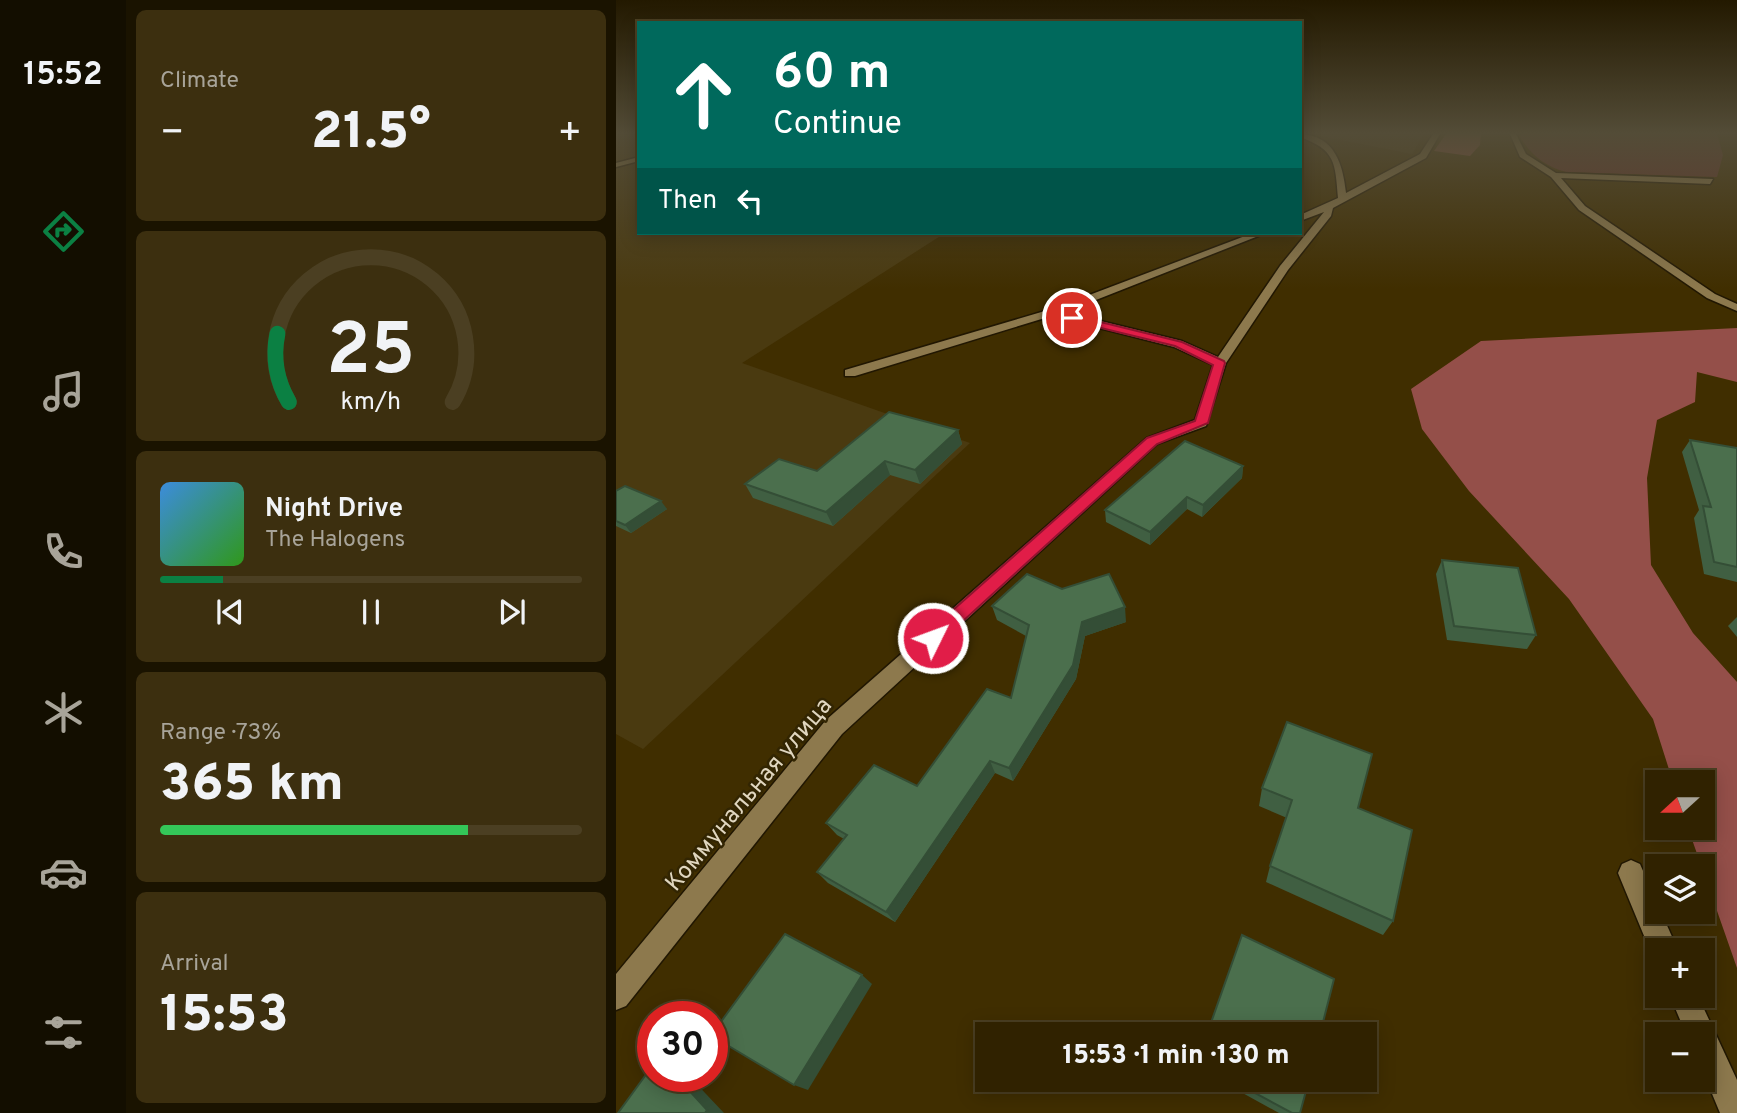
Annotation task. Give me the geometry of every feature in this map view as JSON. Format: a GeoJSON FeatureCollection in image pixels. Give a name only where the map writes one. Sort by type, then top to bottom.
{"type":"FeatureCollection","features":[{"type":"Feature","properties":{"kind":"street"},"geometry":{"type":"LineString","coordinates":[[1341,186],[1342,199]]}},
{"type":"Feature","properties":{"kind":"street"},"geometry":{"type":"LineString","coordinates":[[1302,217],[1329,207],[1367,186]]}},
{"type":"Feature","properties":{"kind":"street"},"geometry":{"type":"LineString","coordinates":[[1563,186],[1582,208],[1623,238],[1711,296],[1737,308]]}},
{"type":"Feature","properties":{"kind":"street"},"geometry":{"type":"LineString","coordinates":[[1059,310],[1072,318],[1178,344],[1220,363],[1284,268],[1328,214],[1329,207]]}},
{"type":"Feature","properties":{"kind":"street"},"geometry":{"type":"LineString","coordinates":[[850,373],[1059,310],[1256,235]]}},
{"type":"Feature","properties":{"kind":"street","name":"Коммунальная улица"},"geometry":{"type":"LineString","coordinates":[[616,996],[834,727],[1152,441],[1201,423],[1220,363]]}},
{"type":"Feature","properties":{"kind":"street"},"geometry":{"type":"LineString","coordinates":[[1631,873],[1659,938]]}},
{"type":"Feature","properties":{"kind":"street"},"geometry":{"type":"LineString","coordinates":[[1715,1065],[1736,1113]]}},
{"type":"Feature","properties":{"kind":"shaded area"},"geometry":{"type":"Polygon","coordinates":[[[616,186],[637,186],[637,235],[942,235],[742,363],[970,443],[643,749],[616,734],[616,186]]]}},
{"type":"Feature","properties":{"kind":"shaded area"},"geometry":{"type":"Polygon","coordinates":[[[1737,328],[1737,382],[1697,372],[1695,402],[1657,420],[1647,478],[1651,565],[1693,633],[1737,682],[1737,968],[1715,905],[1715,854],[1697,854],[1692,840],[1715,840],[1715,770],[1669,770],[1653,719],[1569,599],[1469,491],[1422,429],[1411,389],[1481,341],[1737,328]]]}},
{"type":"Feature","properties":{"kind":"building"},"geometry":{"type":"Polygon","coordinates":[[[889,412],[958,430],[915,470],[885,461],[826,512],[745,484],[779,459],[817,471],[889,412]]]}},
{"type":"Feature","properties":{"kind":"building"},"geometry":{"type":"Polygon","coordinates":[[[1690,440],[1737,448],[1737,567],[1714,562],[1703,506],[1711,507],[1690,440]]]}},
{"type":"Feature","properties":{"kind":"building"},"geometry":{"type":"Polygon","coordinates":[[[1185,441],[1243,466],[1203,505],[1187,497],[1150,532],[1105,510],[1185,441]]]}},
{"type":"Feature","properties":{"kind":"building"},"geometry":{"type":"Polygon","coordinates":[[[625,486],[661,501],[625,525],[616,521],[616,491],[625,486]]]}},
{"type":"Feature","properties":{"kind":"building"},"geometry":{"type":"Polygon","coordinates":[[[1442,560],[1518,568],[1536,635],[1454,626],[1442,560]]]}},
{"type":"Feature","properties":{"kind":"building"},"geometry":{"type":"Polygon","coordinates":[[[1027,574],[1062,589],[1109,574],[1125,607],[1082,622],[1073,665],[1009,768],[990,761],[886,912],[817,872],[847,835],[826,823],[874,765],[917,786],[987,689],[1011,698],[1029,625],[992,606],[1027,574]]]}},
{"type":"Feature","properties":{"kind":"building"},"geometry":{"type":"Polygon","coordinates":[[[1287,722],[1372,754],[1358,808],[1412,830],[1393,921],[1270,866],[1292,800],[1262,788],[1287,722]]]}},
{"type":"Feature","properties":{"kind":"building"},"geometry":{"type":"Polygon","coordinates":[[[785,934],[862,975],[794,1085],[728,1046],[728,1012],[785,934]]]}},
{"type":"Feature","properties":{"kind":"building"},"geometry":{"type":"Polygon","coordinates":[[[1242,935],[1334,979],[1323,1022],[1211,1022],[1242,935]]]}},
{"type":"Feature","properties":{"kind":"building"},"geometry":{"type":"Polygon","coordinates":[[[637,1087],[637,1092],[691,1092],[707,1110],[705,1113],[618,1113],[637,1087]]]}},
{"type":"Feature","properties":{"kind":"building"},"geometry":{"type":"Polygon","coordinates":[[[1253,1092],[1306,1092],[1300,1113],[1292,1113],[1253,1092]]]}},
{"type":"Feature","properties":{"kind":"route"},"geometry":{"type":"LineString","coordinates":[[933,638],[1152,441],[1201,423],[1220,363],[1178,344],[1072,318]]}}]}
